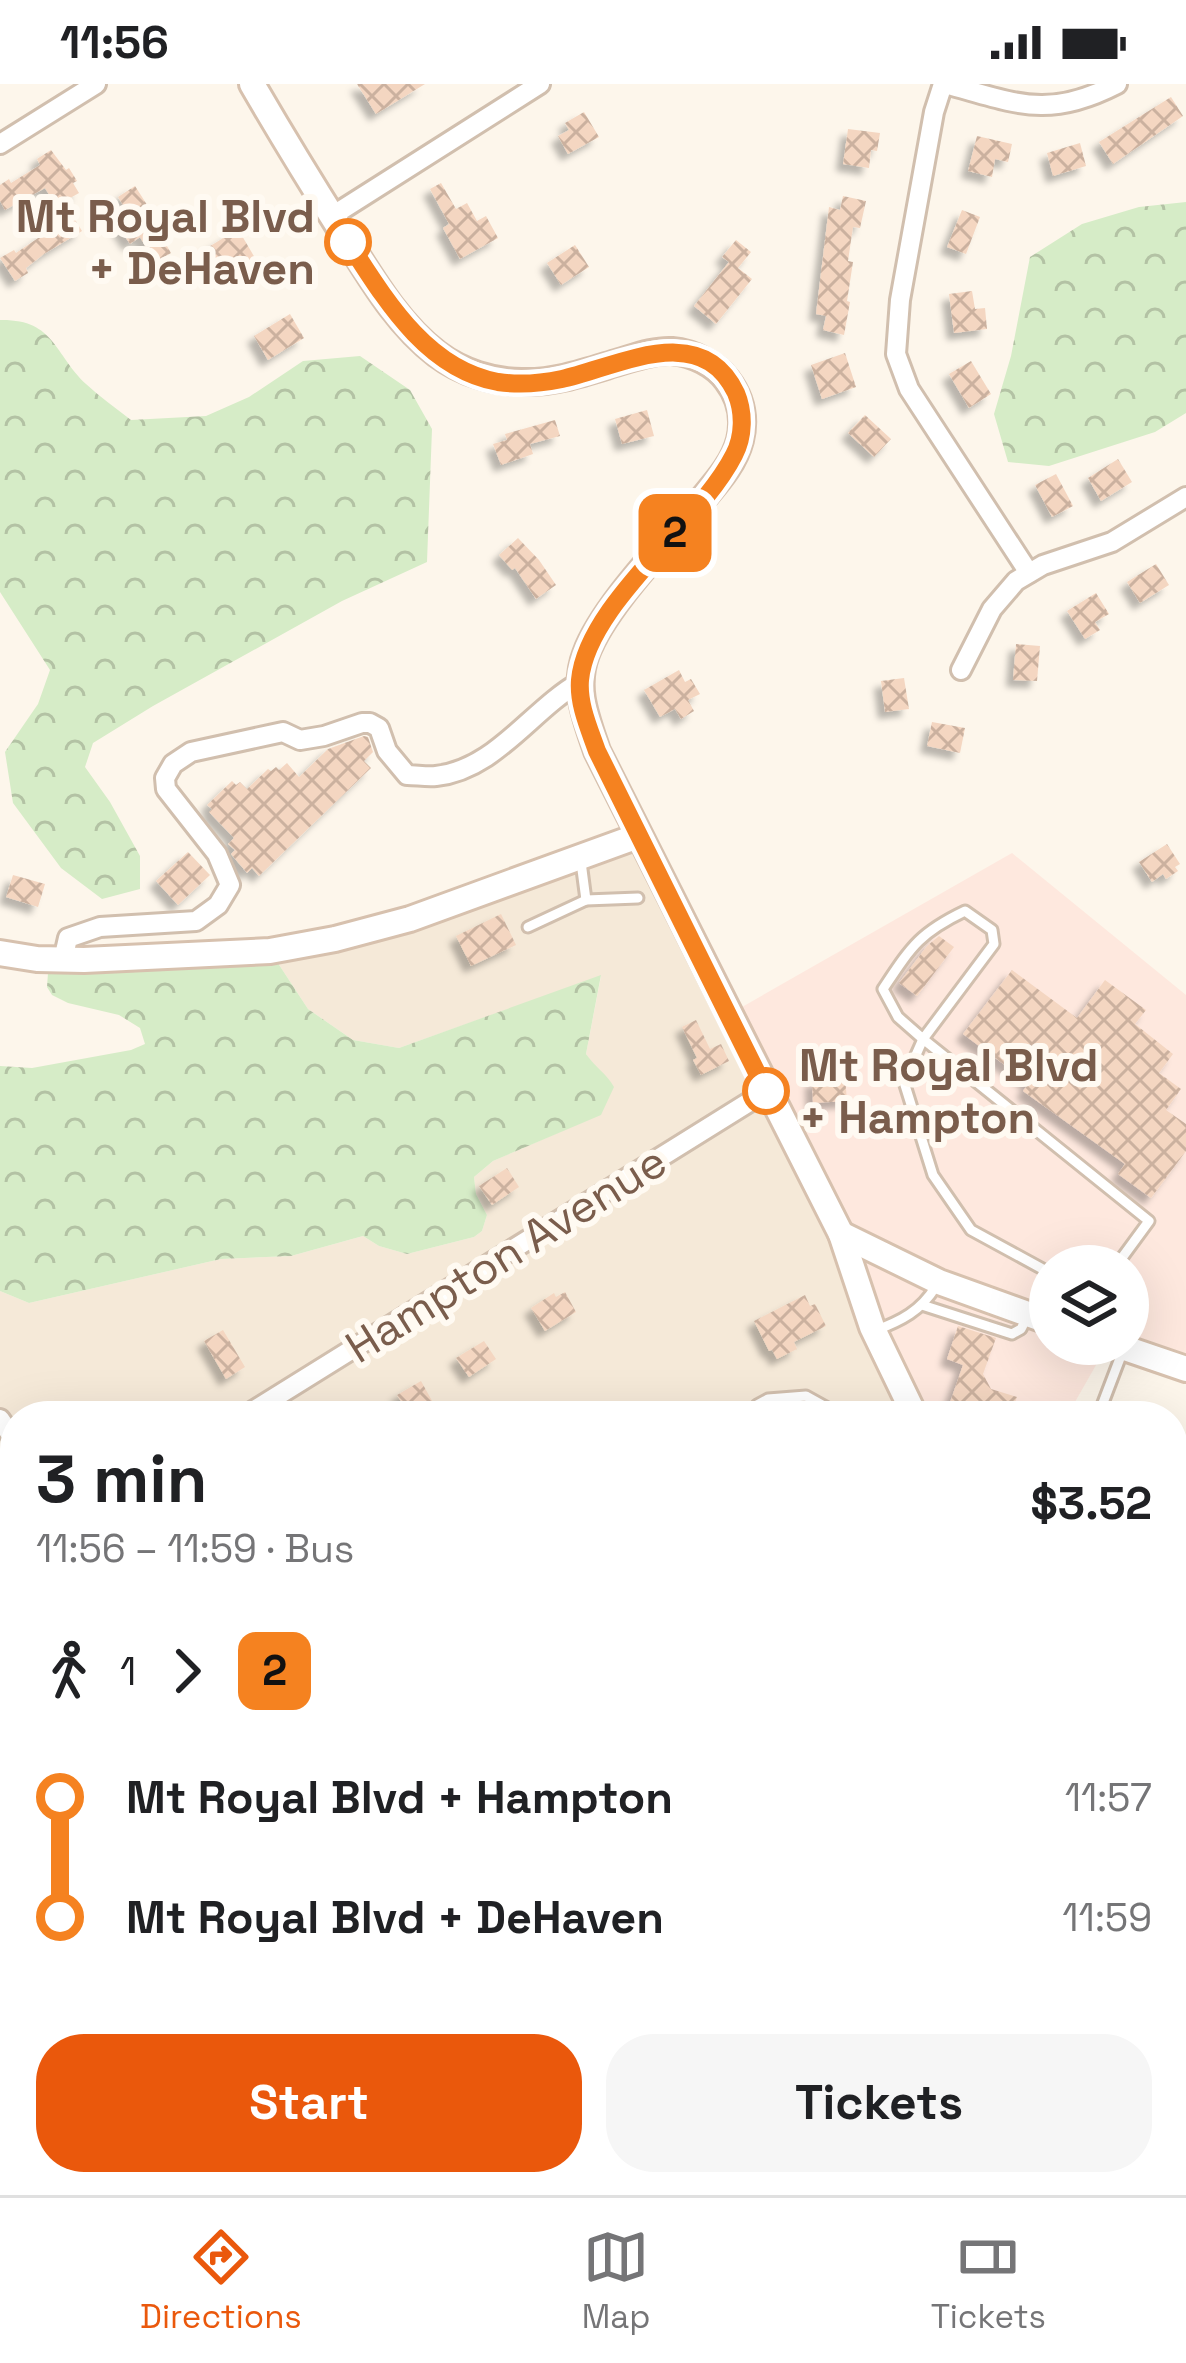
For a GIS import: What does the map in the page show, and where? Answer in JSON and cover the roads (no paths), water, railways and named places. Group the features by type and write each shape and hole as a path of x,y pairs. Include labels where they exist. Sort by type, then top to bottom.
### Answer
{"main road":[{"path":"252,84 389,303 434,352 454,365 498,382 542,382 674,351 718,370 736,394 742,417 735,454 593,638 584,658 582,704 597,751 638,836 841,1234 854,1278 885,1327 910,1401"},
{"path":"0,953 62,960 123,959 270,950 335,939 410,919 638,836"},
{"path":"841,1234 939,1282 1029,1314"},
{"path":"1149,1357 1186,1370"}],"street":[{"path":"0,144 96,84"},
{"path":"332,216 540,84"},
{"path":"1028,573 909,389 896,354 900,300 934,112 944,84 1012,103 1047,107 1085,100 1117,84"},
{"path":"961,670 992,609 1028,573 1112,542 1186,496"},
{"path":"62,960 68,938 100,927 196,921 218,904 230,885 217,854 166,789 165,778 173,764 191,752 284,732 300,740 370,723 379,728 387,751 407,775 434,777 495,751 559,694 580,682"},
{"name":"Hampton Avenue","path":"269,1401 766,1091"}],"lane":[{"path":"580,857 586,900"},
{"path":"528,927 586,900 638,898"},
{"path":"1029,1262 970,1230 933,1175 904,1082 923,1039 994,944 992,931 965,911 930,928 883,988 898,1017 923,1039 1149,1221 1131,1245"},
{"path":"885,1327 922,1305 939,1282"},
{"path":"922,1305 1012,1334 1029,1324"},
{"path":"1102,1401 1113,1365"},
{"path":"766,1401 806,1396 815,1401"}],"place":[{"name":"Mt Royal Blvd + DeHaven","path":"348,242"},
{"name":"Mt Royal Blvd + Hampton","path":"766,1091"}]}
